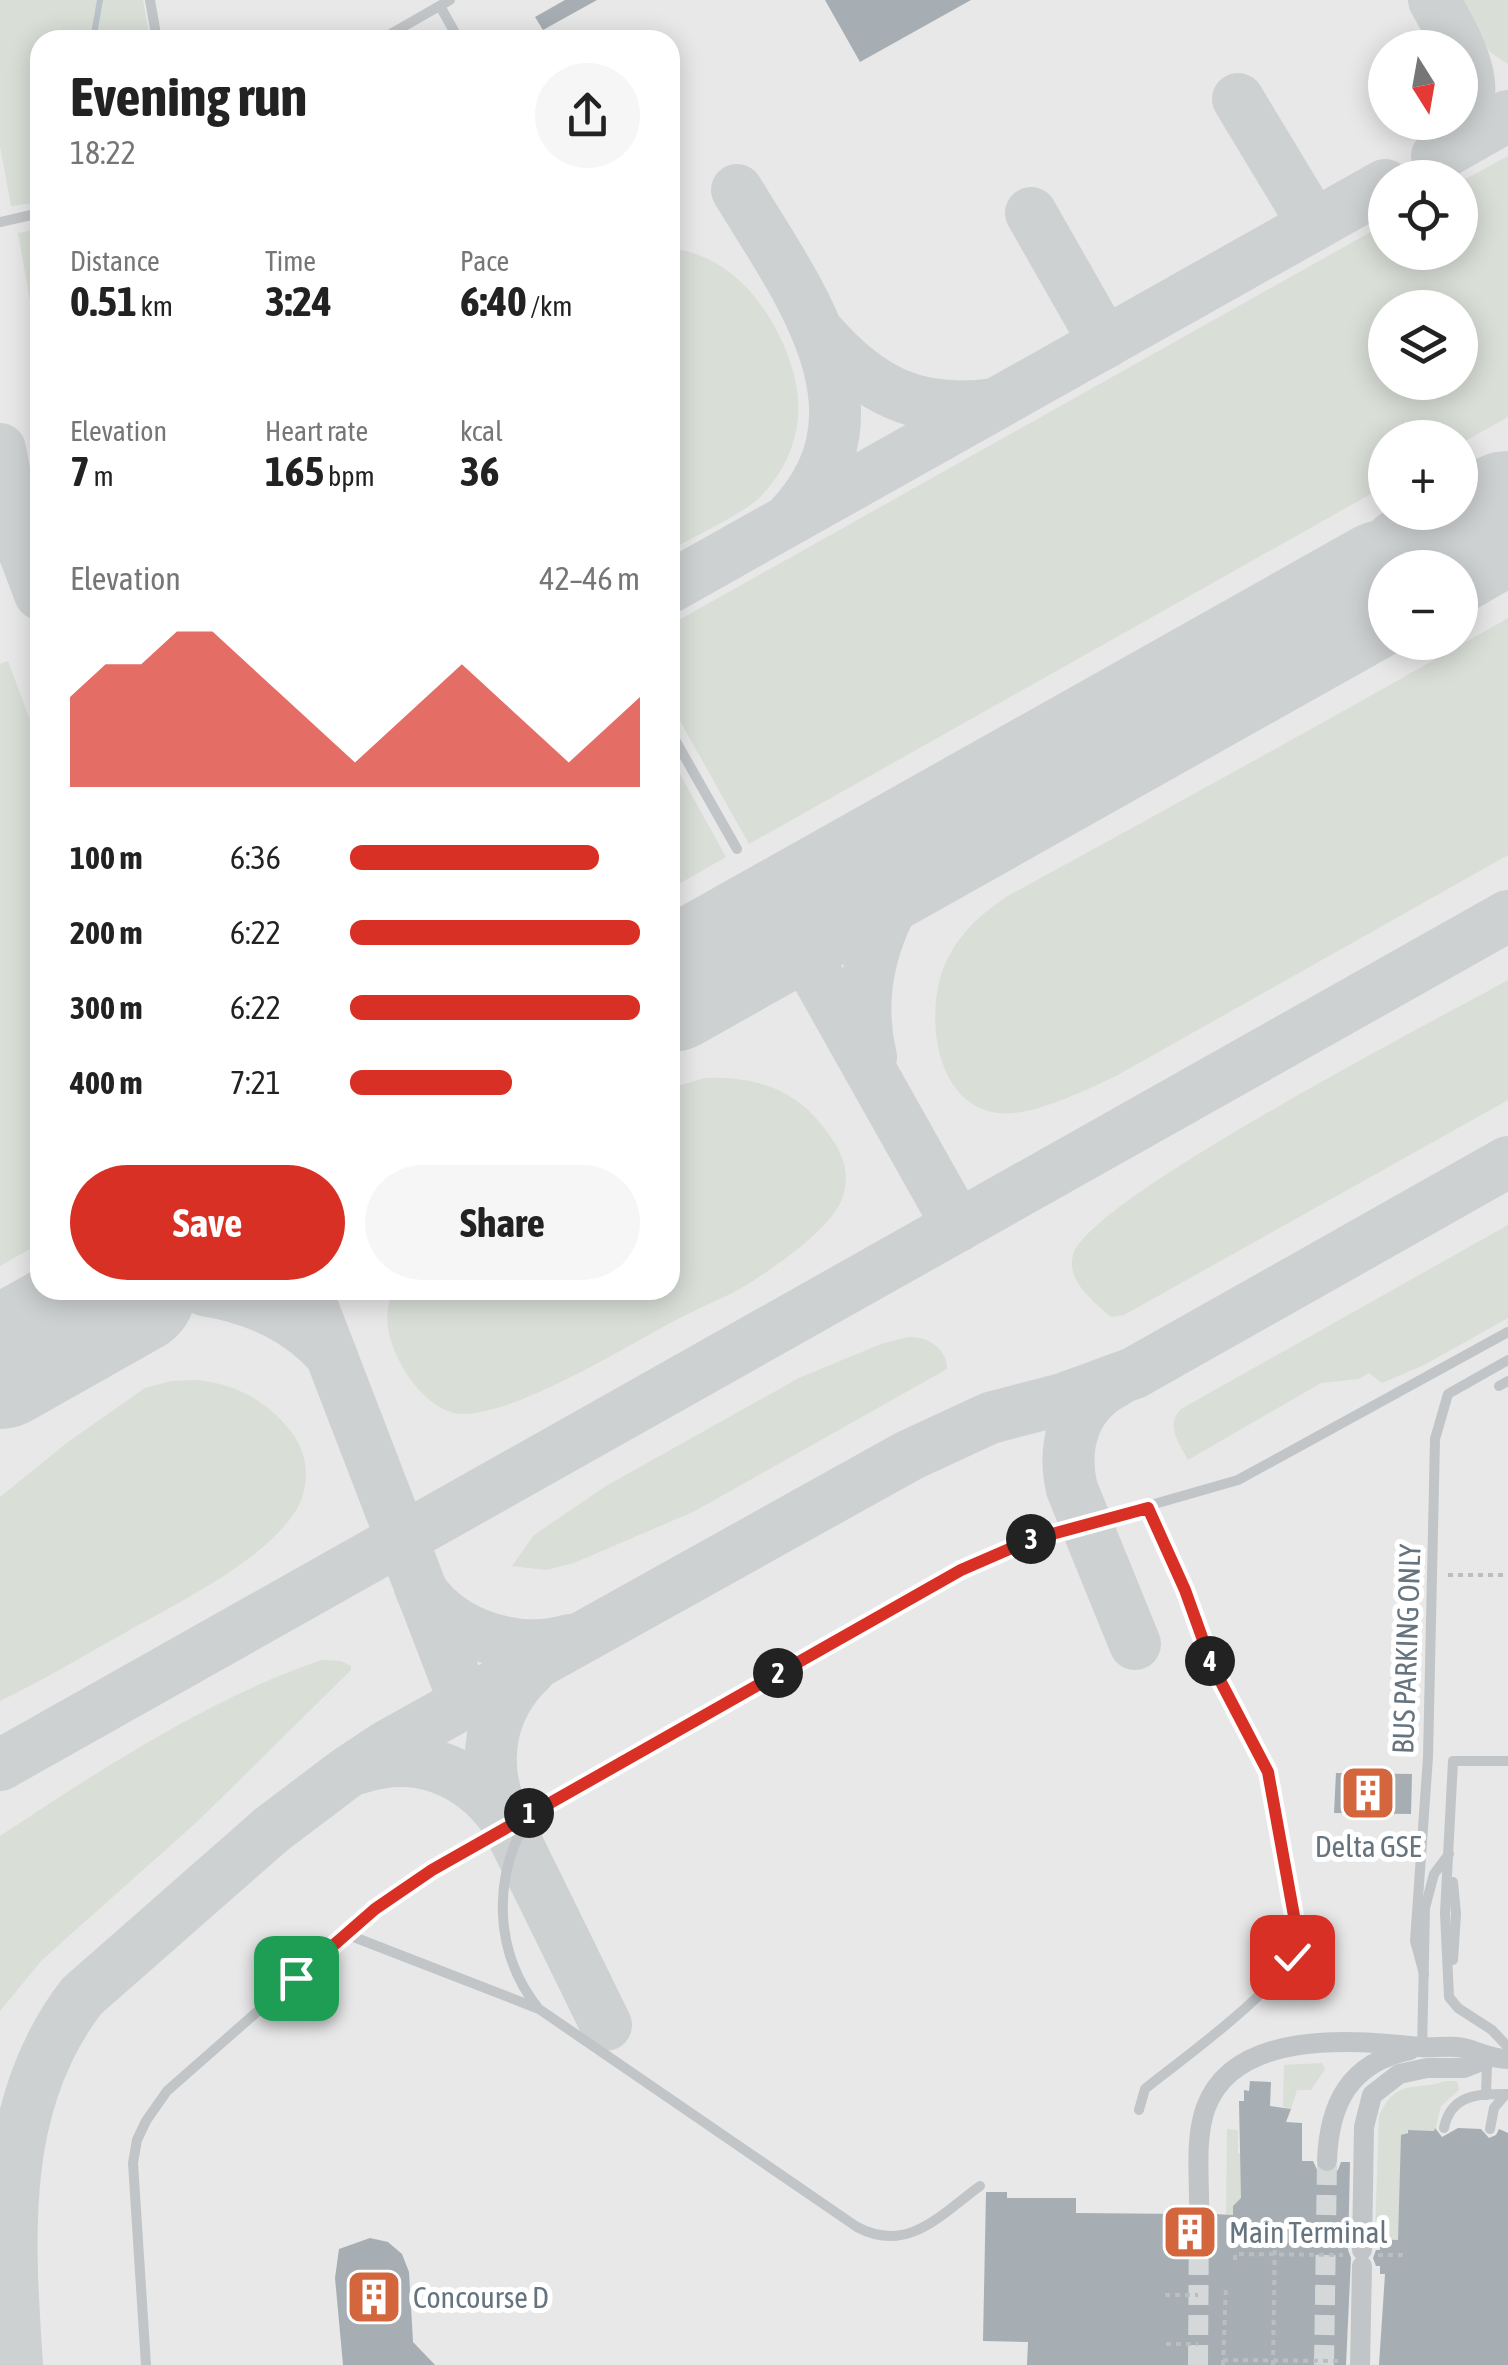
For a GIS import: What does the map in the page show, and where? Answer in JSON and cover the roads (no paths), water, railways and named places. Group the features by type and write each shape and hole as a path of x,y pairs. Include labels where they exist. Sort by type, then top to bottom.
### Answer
{"street":[{"path":"1199,2214 1204,2115 1214,2092 1238,2067 1264,2052 1297,2046 1392,2042 1422,2058"},
{"path":"1327,2162 1331,2119 1349,2085 1382,2059 1422,2058 1460,2047 1498,2059"},
{"path":"1360,2363 1367,2106 1376,2090 1422,2058"}],"lane":[{"path":"150,0 155,30"},
{"path":"397,30 444,3 456,30"},
{"path":"0,222 30,215"},
{"path":"680,749 737,849"},
{"path":"146,2365 133,2174 137,2140 152,2110 168,2092 346,1934 432,1870 533,1810 961,1570 1030,1540 1148,1508 1258,1471 1508,1332"},
{"name":"BUS PARKING ONLY","path":"1424,1974 1415,1941 1428,1757 1436,1440 1448,1394 1508,1360"},
{"path":"1139,2110 1146,2088 1274,1982 1297,1949 1298,1938 1268,1772 1212,1665 1185,1590 1148,1508"},
{"path":"1508,1762 1453,1761 1445,1914 1449,1997 1508,2047"},
{"path":"533,1810 514,1841 507,1864 504,1933 516,1976 538,2009"},
{"path":"1422,2058 1425,1908 1434,1874 1450,1853"},
{"path":"346,1934 538,2009 856,2227 876,2236 911,2234 980,2186"},
{"path":"1486,2095 1498,2059"},
{"path":"1444,2128 1458,2101 1469,2096 1507,2094"},
{"path":"1490,2129 1494,2108 1507,2094"}],"waterway":[{"path":"95,30 100,0"}],"tunnel":[{"path":"1324,2365 1327,2161"},
{"path":"1198,2365 1199,2214"}],"place":[{"name":"Delta GSE","path":"1368,1793"},
{"name":"Main Terminal","path":"1190,2232"},
{"name":"Concourse D","path":"374,2297"}]}
